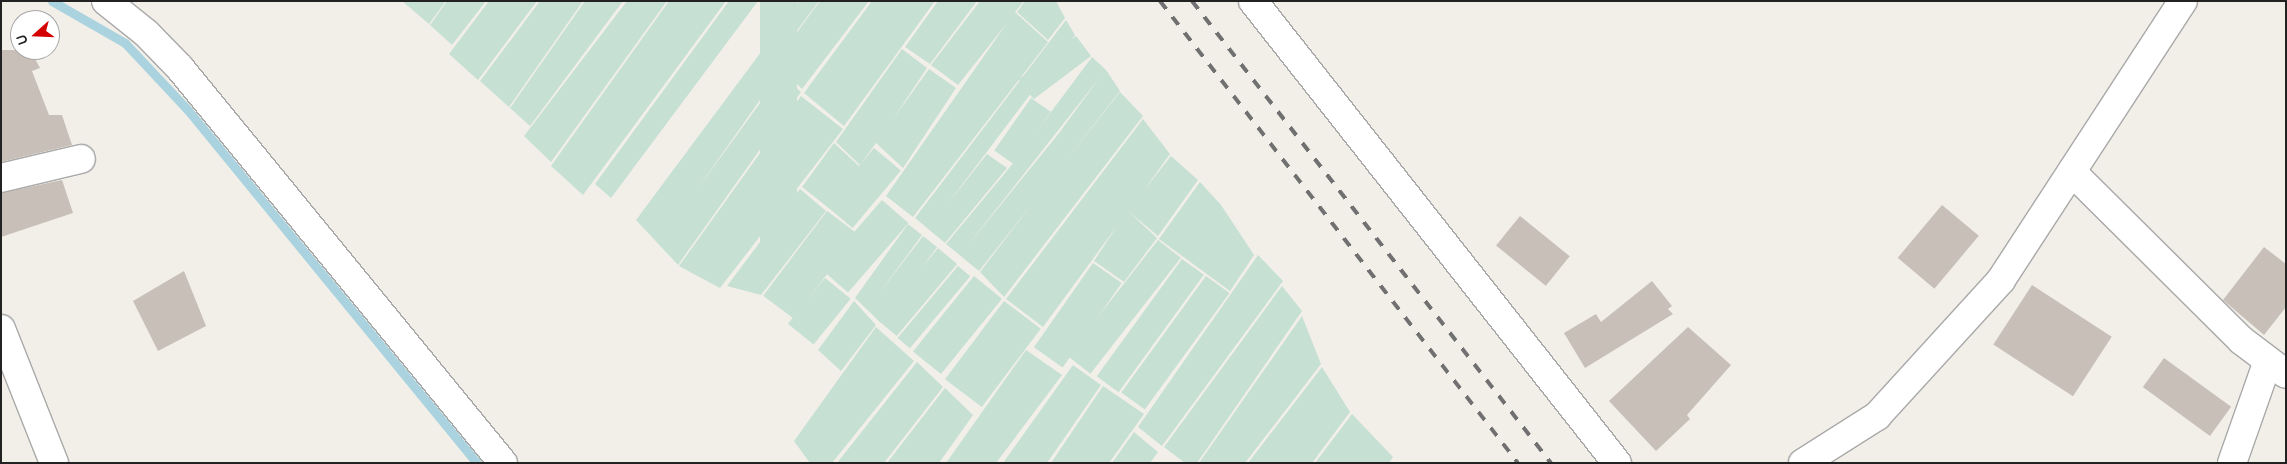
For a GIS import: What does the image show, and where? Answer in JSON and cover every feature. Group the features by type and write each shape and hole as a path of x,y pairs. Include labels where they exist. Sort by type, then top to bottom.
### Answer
{"street":[{"path":"106,1 146,33 180,68 503,463"},
{"path":"1253,1 1617,463"},
{"path":"1803,463 1877,416 2001,280 2073,173 2183,1"},
{"path":"1,178 81,159"},
{"path":"2073,173 2241,340 2277,368 2232,463"},
{"path":"1,329 54,463"}],"green space":[{"path":"402,1 446,1 429,24"},
{"path":"447,1 486,1 452,45 430,25"},
{"path":"489,1 537,1 478,80 449,54"},
{"path":"540,1 583,1 509,107 480,81"},
{"path":"585,1 623,1 530,126 510,108"},
{"path":"627,1 667,1 551,162 524,136"},
{"path":"669,1 726,1 583,195 551,166"},
{"path":"729,1 758,1 611,198 595,184"},
{"path":"760,1 797,1 797,247 760,247"},
{"path":"799,1 819,1 772,64 779,73 696,191 781,74 801,92 678,265 636,220"},
{"path":"820,1 869,1 802,89 775,62"},
{"path":"872,1 935,1 844,126 804,93"},
{"path":"938,1 977,1 930,64 905,47"},
{"path":"980,1 1024,1 1015,12 1048,42 913,217 886,196 1007,23 958,85 931,65"},
{"path":"1025,1 1056,1 1065,18 1048,40 1017,12"},
{"path":"1066,20 1075,35 946,206 987,154 1007,168 945,243 915,218"},
{"path":"1076,36 1091,56 1034,99 1018,79"},
{"path":"902,49 927,68 893,119 929,69 956,88 903,168 876,143 860,165 836,142"},
{"path":"1092,57 1106,70 1120,91 1059,169 1120,92 1143,116 1004,297 980,272 1032,204 979,271 946,244 1010,167","holes":["1100,77 1059,133 965,249"]},
{"path":"801,96 843,129 720,288 679,266"},
{"path":"1031,98 1051,112 1014,164 994,150"},
{"path":"1143,119 1170,154 1144,190 1171,156 1198,180 1158,236 1128,211 1157,238 1124,282 1094,261 1117,226 1043,327 1006,299"},
{"path":"834,143 859,166 830,209 802,187"},
{"path":"874,148 901,170 853,228 826,205"},
{"path":"1200,182 1221,205 1254,255 1230,291 1159,239"},
{"path":"800,189 826,211 761,295 727,286"},
{"path":"882,200 908,223 848,292 822,269"},
{"path":"827,211 857,234 794,319 763,296"},
{"path":"908,224 922,235 878,295 923,236 937,247 881,323 855,298"},
{"path":"1158,240 1181,258 1090,374 1067,356"},
{"path":"938,248 957,264 897,336 878,320"},
{"path":"1258,255 1283,281 1162,446 1138,427"},
{"path":"1182,259 1204,275 1119,392 1097,376"},
{"path":"1093,263 1122,283 1063,367 1034,347"},
{"path":"958,266 970,276 910,348 898,338"},
{"path":"974,276 1002,299 941,374 913,351"},
{"path":"1206,276 1229,293 1145,410 1121,392"},
{"path":"825,278 851,299 814,345 788,324"},
{"path":"1282,286 1302,311 1197,463 1185,463 1164,447"},
{"path":"854,301 876,325 841,371 818,350"},
{"path":"1004,301 1041,329 982,407 945,379"},
{"path":"1302,316 1321,364 1245,463 1199,463"},
{"path":"876,327 914,361 832,463 810,463 794,441"},
{"path":"1026,350 1062,375 996,463 946,463"},
{"path":"917,362 943,387 884,463 837,463"},
{"path":"1073,365 1101,385 1047,463 1003,463"},
{"path":"1322,367 1350,412 1312,463 1248,463"},
{"path":"1103,386 1144,414 1109,463 1051,463"},
{"path":"945,388 973,415 939,463 887,463"},
{"path":"1352,414 1393,457 1389,463 1315,463"},
{"path":"1134,432 1158,452 1150,463 1112,463"}],"building":[{"path":"1,50 10,50 10,60 36,60 40,68 32,71 49,115 62,115 72,145 1,162"},
{"path":"62,180 73,213 1,237 1,193"},
{"path":"1942,205 1979,236 1934,289 1898,258"},
{"path":"1520,216 1570,256 1546,286 1496,246"},
{"path":"2264,247 2286,264 2286,307 2264,335 2223,300"},
{"path":"184,271 206,326 158,351 133,301"},
{"path":"1652,281 1672,306 1668,309 1673,314 1585,368 1564,333 1596,314 1601,322"},
{"path":"2032,285 2112,337 2073,396 1993,345"},
{"path":"1688,327 1731,365 1687,415 1690,419 1656,451 1609,401"},
{"path":"2164,358 2231,407 2210,436 2143,387"}],"waterway":[{"path":"52,1 125,43 187,109 477,463"}],"railway":[{"path":"1160,1 1518,463"},
{"path":"1192,1 1551,463"}]}
